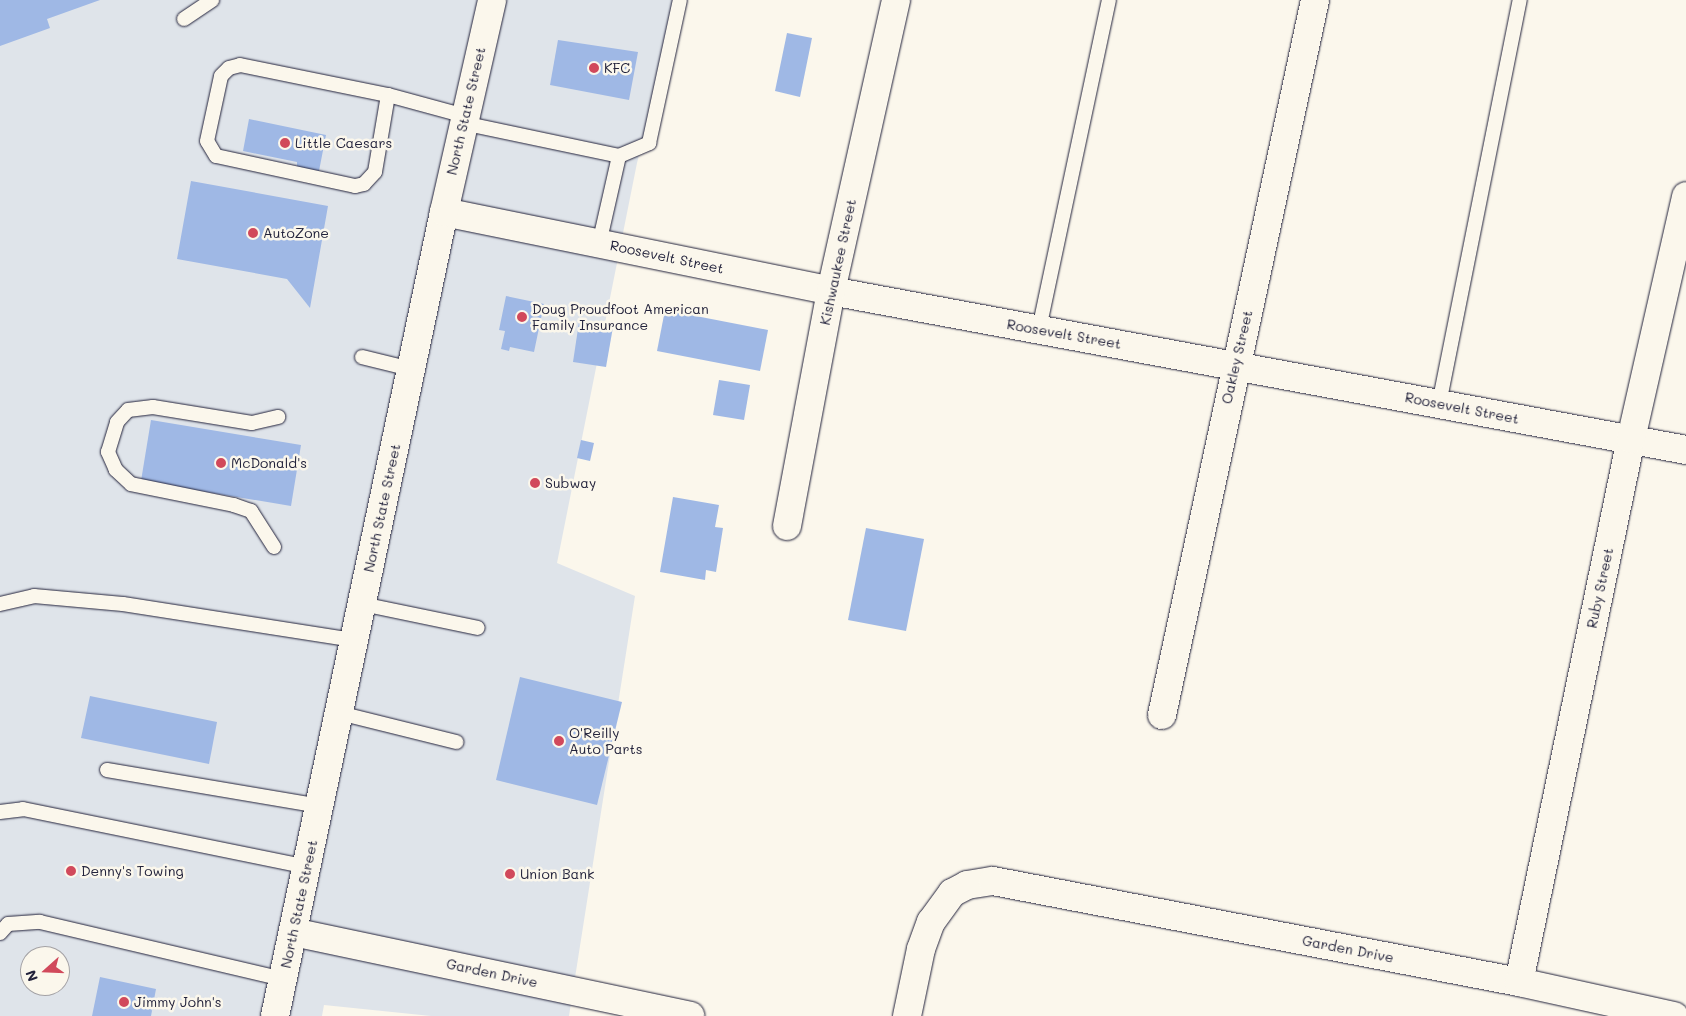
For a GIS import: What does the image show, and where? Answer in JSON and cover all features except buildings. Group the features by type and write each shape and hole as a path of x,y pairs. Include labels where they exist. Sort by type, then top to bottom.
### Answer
{"street":[{"name":"North State Street","path":"275,1016 444,212 492,0"},
{"name":"Kishwaukee Street","path":"787,526 831,291 896,0"},
{"name":"Oakley Street","path":"1162,715 1315,0"},
{"name":"Ruby Street","path":"1519,982 1631,439 1686,196"},
{"name":"Roosevelt Street","path":"444,212 831,291 1686,450"},
{"name":"Garden Drive","path":"907,1016 921,949 931,922 952,893 967,885 993,881 1519,982 1674,1016"},
{"name":"Garden Drive","path":"293,932 690,1016"}],"lane":[{"path":"184,20 212,0"},
{"path":"388,95 375,172 364,184 355,186 216,156 207,141 218,85 230,68 240,64 388,95 464,119 619,156 649,143 680,0"},
{"path":"1039,329 1109,0"},
{"path":"1439,404 1520,0"},
{"path":"599,244 619,156"},
{"path":"362,357 411,369"},
{"path":"274,547 251,511 234,505 131,484 116,470 108,452 117,422 128,410 153,407 252,424 278,417"},
{"path":"0,604 34,596 123,604 354,640"},
{"path":"362,604 478,628"},
{"path":"339,713 456,742"},
{"path":"107,770 320,806"},
{"path":"0,812 23,809 307,867"},
{"path":"0,933 8,924 40,922 283,979"}],"shaded area":[{"path":"0,0 679,0 637,163 557,563 635,596 569,1016 431,1016 324,1005 322,1016 0,1016"}],"place":[{"name":"KFC","path":"594,68"},
{"name":"Little Caesars","path":"285,143"},
{"name":"AutoZone","path":"253,233"},
{"name":"Doug Proudfoot American Family Insurance","path":"522,317"},
{"name":"McDonald's","path":"221,463"},
{"name":"Subway","path":"535,483"},
{"name":"O'Reilly Auto Parts","path":"559,741"},
{"name":"Denny's Towing","path":"71,871"},
{"name":"Union Bank","path":"510,874"},
{"name":"Jimmy John's","path":"124,1002"}]}
